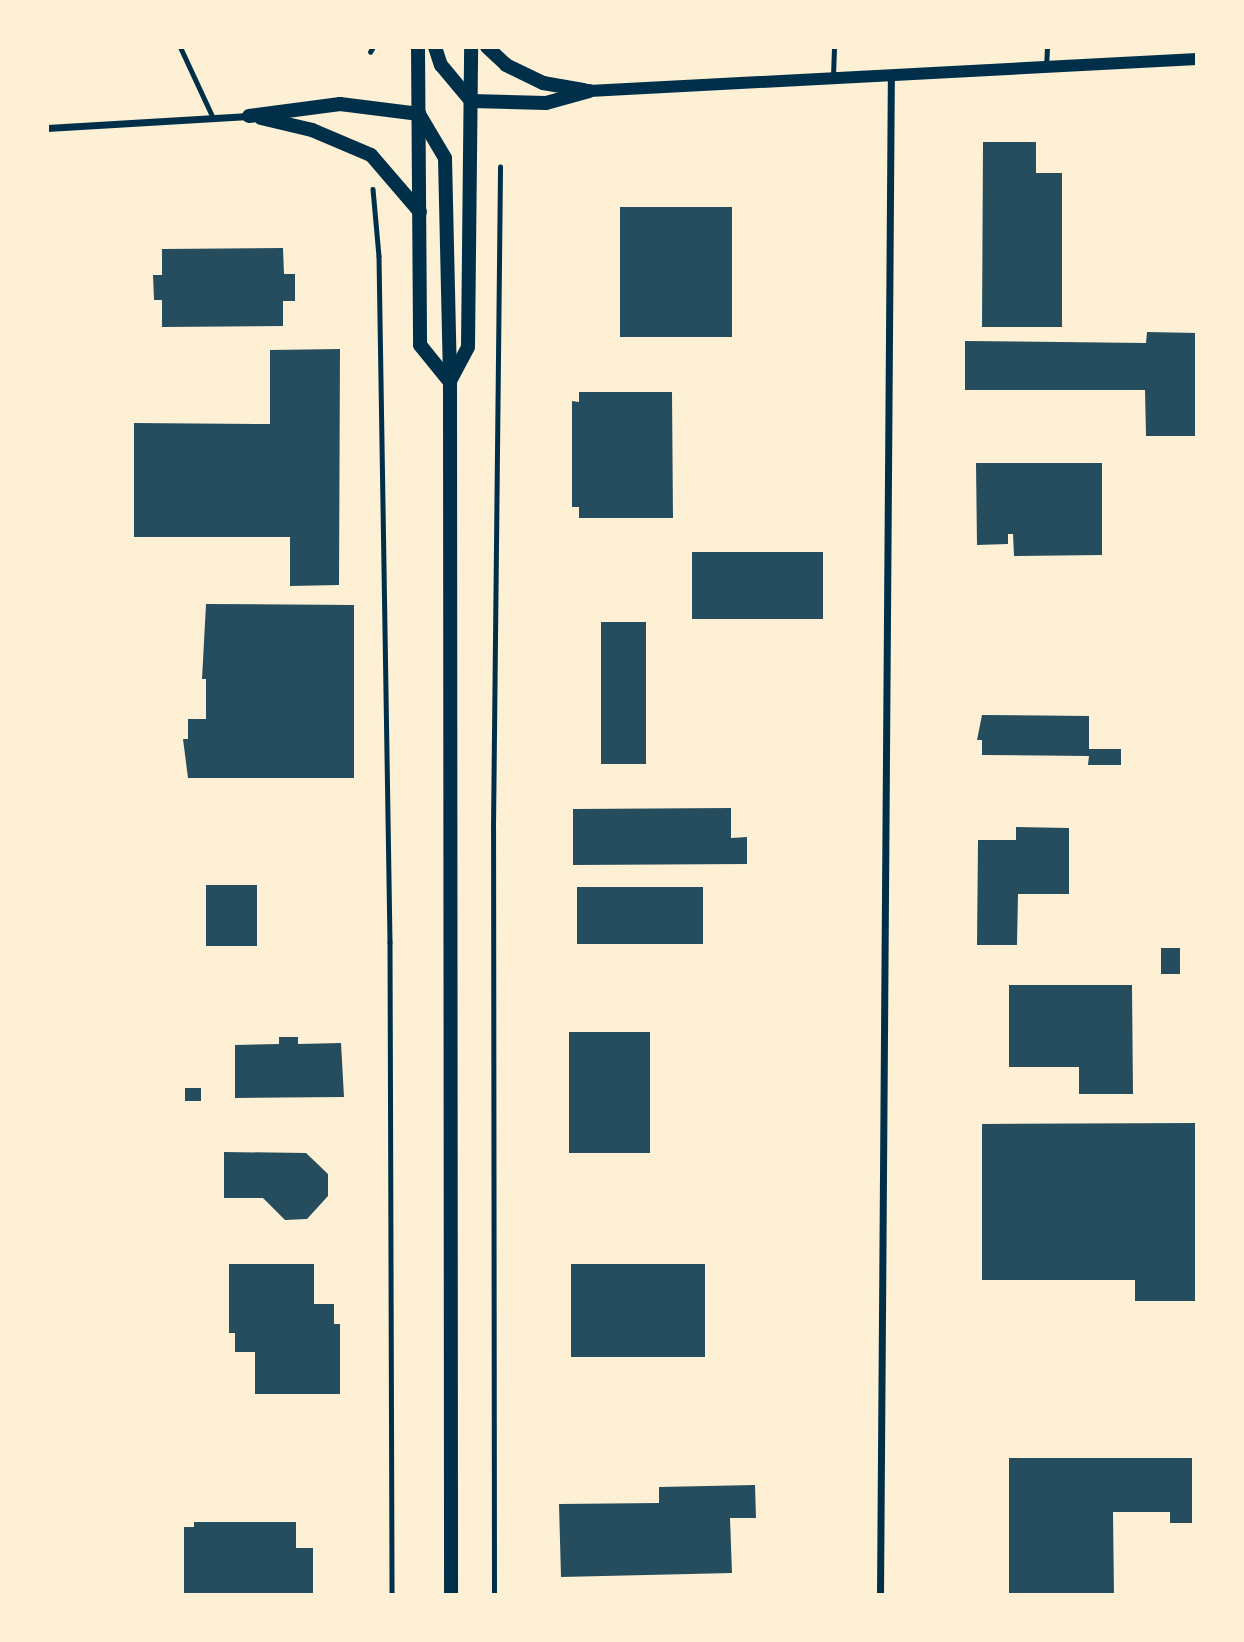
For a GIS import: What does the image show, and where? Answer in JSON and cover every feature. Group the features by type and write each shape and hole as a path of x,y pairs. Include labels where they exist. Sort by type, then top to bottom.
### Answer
{"main road":[{"path":"418,47 420,345 450,382"},
{"path":"435,47 441,65 471,101 546,103 589,91"},
{"path":"450,382 468,347 471,47"},
{"path":"487,47 506,65 543,83 589,91"},
{"path":"249,116 340,104 419,114"},
{"path":"419,114 445,158 450,382 451,1595"},
{"path":"249,116 312,130 371,155 420,212"}],"street":[{"path":"589,91 1197,59"},
{"path":"880,1595 891,76"},
{"path":"47,128 249,116"}],"lane":[{"path":"180,47 213,118"},
{"path":"833,79 834,47"},
{"path":"1046,67 1047,47"}],"path":[{"path":"494,1595 493,828 500,167"},
{"path":"371,175 379,256 390,943 392,1595"}],"building":[{"path":"983,142 1036,142 1036,173 1062,173 1062,327 982,327"},
{"path":"620,207 732,207 732,337 620,337"},
{"path":"283,248 284,274 295,274 295,301 283,301 283,326 162,327 162,300 154,300 153,275 162,275 162,249"},
{"path":"1147,332 1197,333 1197,436 1146,436 1145,390 965,390 965,341 1146,343"},
{"path":"340,349 339,585 290,586 290,537 134,537 134,423 270,424 270,350"},
{"path":"579,392 672,392 673,518 579,518 579,507 572,507 572,401 579,402"},
{"path":"976,463 1102,463 1102,555 1014,556 1013,534 1008,534 1008,544 977,545"},
{"path":"692,552 823,552 823,619 692,619"},
{"path":"206,604 354,605 354,778 188,778 183,739 188,739 188,719 206,719 206,679 202,679"},
{"path":"601,622 646,622 646,764 601,764"},
{"path":"982,715 1089,716 1089,749 1121,749 1121,765 1088,765 1089,756 982,755 982,740 977,740"},
{"path":"731,808 731,838 747,837 747,864 573,865 573,809"},
{"path":"1016,827 1069,828 1069,894 1018,894 1017,945 977,945 978,840 1016,840"},
{"path":"206,885 257,885 257,946 206,946"},
{"path":"577,887 703,887 703,944 577,944"},
{"path":"1161,948 1180,948 1180,974 1161,974"},
{"path":"1009,985 1132,985 1133,1094 1079,1094 1079,1067 1009,1067"},
{"path":"569,1032 650,1032 650,1153 569,1153"},
{"path":"279,1037 298,1037 298,1044 341,1043 344,1097 235,1098 235,1045 279,1044"},
{"path":"185,1088 201,1088 201,1101 185,1101"},
{"path":"1197,1123 1197,1301 1135,1301 1135,1280 982,1280 982,1124"},
{"path":"224,1152 306,1153 328,1174 328,1196 307,1219 285,1220 263,1198 224,1198"},
{"path":"229,1264 314,1264 314,1304 334,1304 334,1324 340,1324 340,1394 255,1394 255,1352 235,1352 235,1333 229,1333"},
{"path":"571,1264 705,1264 705,1357 571,1357"},
{"path":"1009,1458 1192,1458 1192,1523 1170,1523 1170,1512 1113,1512 1114,1595 1009,1595"},
{"path":"755,1485 756,1518 730,1518 732,1573 561,1577 559,1504 659,1503 659,1487"},
{"path":"194,1522 296,1522 296,1548 313,1548 313,1595 184,1595 184,1527 194,1527"}]}
